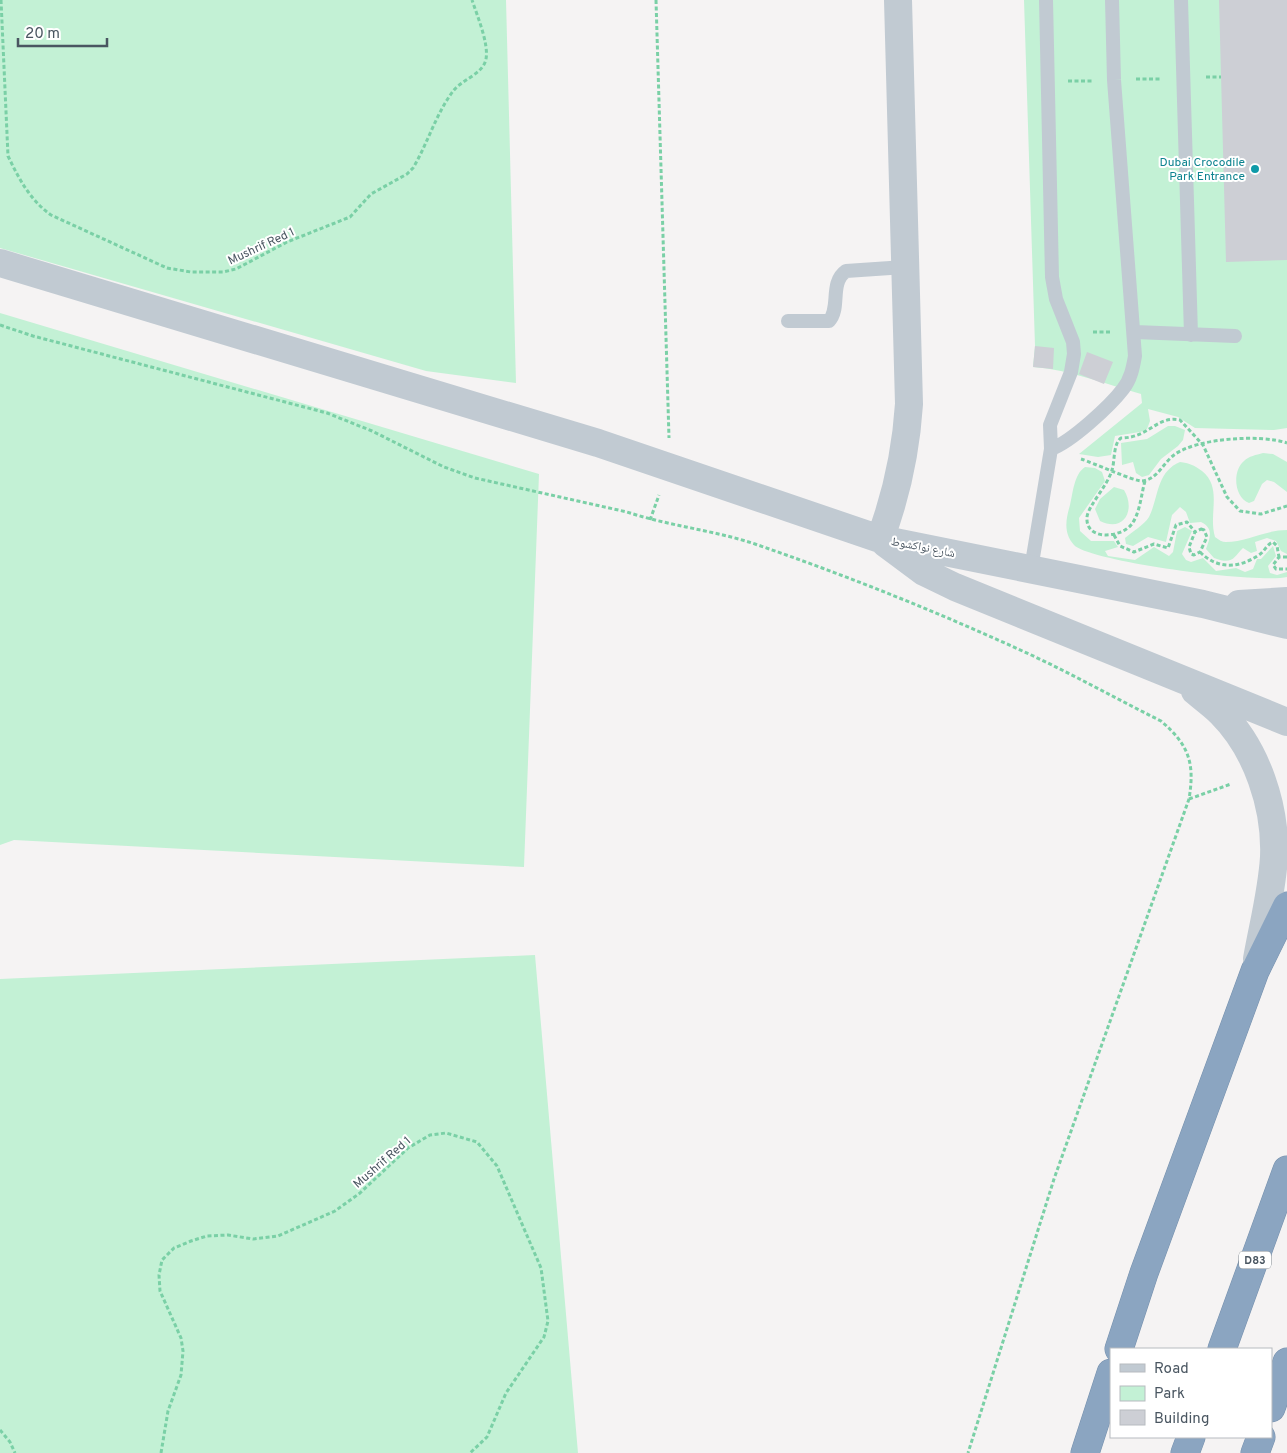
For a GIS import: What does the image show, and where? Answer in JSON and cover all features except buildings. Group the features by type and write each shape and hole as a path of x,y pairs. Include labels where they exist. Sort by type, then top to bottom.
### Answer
{"highway":[{"path":"1119,1348 1144,1273 1255,971 1287,906"},
{"name":"D83","path":"1222,1348 1287,1170"},
{"path":"1272,1405 1287,1362"},
{"path":"1085,1453 1110,1376"},
{"path":"1185,1453 1191,1438"},
{"path":"1255,1453 1261,1438"}],"street":[{"path":"0,263 670,466 880,539 893,505 907,438 908,404 898,0"},
{"name":"شارع نواكشوط","path":"880,539 1203,604 1287,625"},
{"name":"شارع نواكشوط","path":"880,539 902,557 939,580 1172,673 1287,722"},
{"path":"1203,604 1259,604 1287,600"},
{"path":"1172,673 1221,712 1236,731 1259,773 1268,800 1273,828 1274,856 1255,971"}],"lane":[{"path":"1031,569 1051,449 1049,438 1050,426 1071,372 1074,354 1070,331 1056,299 1052,277 1046,0"},
{"path":"1051,449 1072,437 1123,389 1133,367 1135,332 1114,80 1112,0"},
{"path":"1181,0 1191,335"},
{"path":"788,321 829,321 832,315 838,279 846,271 905,267"},
{"path":"1135,332 1235,336"}],"path":[{"name":"Mushrif Red 1","path":"1,0 8,156 18,179 31,197 51,215 167,268 192,272 223,272 236,269 287,242 350,217 371,194 413,168 446,99 457,86 483,67 487,58 482,31 472,0"},
{"path":"650,520 670,466 656,0"},
{"path":"0,325 33,336 327,413 372,431 444,467 475,478 627,512 650,520 690,526 753,543 882,590 1029,655 1161,721 1178,736 1189,755 1193,777 1189,800 1054,1179 968,1453"},
{"path":"1070,331 1135,332"},
{"path":"1145,481 1135,517 1130,525 1114,535 1098,534 1092,531 1086,520 1088,513 1103,491 1113,470 1119,439 1139,436 1165,420 1173,419 1186,424 1203,444 1227,497 1240,511 1261,514 1287,506"},
{"path":"1051,449 1113,470 1138,481 1145,481 1152,479 1175,454 1203,444 1261,438 1287,443"},
{"path":"1114,535 1120,546 1134,552 1154,544 1168,548 1176,525 1181,522 1186,522 1195,532"},
{"path":"1201,529 1206,534 1200,552 1194,555 1190,550 1195,532 1201,529"},
{"path":"1200,552 1213,562 1228,567 1258,556 1268,544 1274,542 1280,557"},
{"path":"1287,557 1280,557 1274,562 1274,567 1280,570 1287,569"},
{"path":"1189,800 1259,773"},
{"name":"Mushrif Red 1","path":"161,1453 168,1411 181,1375 183,1351 181,1338 160,1291 159,1275 162,1260 174,1248 191,1240 228,1235 253,1239 278,1236 335,1211 360,1193 408,1148 430,1135 446,1133 477,1142 497,1166 541,1268 548,1321 544,1337 506,1393 487,1437 470,1453"},
{"path":"0,1430 10,1442 15,1453"}],"green space":[{"path":"0,0 506,0 516,383 426,371 0,248"},
{"path":"1024,0 1287,0 1287,428 1274,430 1195,428 1178,417 1148,409 1150,421 1147,429 1115,436 1111,455 1098,457 1079,454 1142,403 1141,394 1074,374 1033,367 1035,346"},
{"path":"0,313 539,474 524,867 14,840 0,845"},
{"path":"1168,426 1175,426 1185,430 1183,440 1161,459 1149,475 1142,477 1136,473 1133,462 1122,465 1121,443 1147,439"},
{"path":"1263,453 1273,454 1287,462 1287,492 1274,482 1267,480 1262,484 1254,501 1249,503 1240,495 1236,484 1236,477 1240,465 1246,459"},
{"path":"1180,462 1202,471 1212,485 1215,537 1226,542 1287,530 1287,554 1281,551 1276,541 1267,538 1255,542 1257,551 1251,553 1243,548 1229,561 1214,558 1206,549 1210,537 1208,527 1201,522 1190,523 1186,512 1180,507 1172,515 1166,542 1148,537 1133,546 1126,544 1125,538 1141,526 1149,517 1159,486 1166,472"},
{"path":"1085,467 1095,468 1102,472 1105,481 1079,518 1080,531 1091,541 1114,541 1118,547 1105,551 1108,556 1135,560 1154,547 1169,556 1173,552 1177,531 1185,527 1192,531 1182,554 1186,560 1191,562 1203,558 1216,571 1236,568 1245,572 1253,569 1257,559 1261,559 1273,546 1276,556 1268,566 1270,573 1277,575 1287,572 1287,577 1245,577 1177,570 1110,558 1087,552 1074,545 1068,536 1067,521 1076,479"},
{"path":"1114,487 1124,490 1129,505 1128,512 1126,518 1121,522 1108,524 1100,521 1095,509 1100,499"},
{"path":"535,955 578,1453 0,1453 0,979"}],"place":[{"name":"Dubai Crocodile Park Entrance","path":"1255,169"}]}
